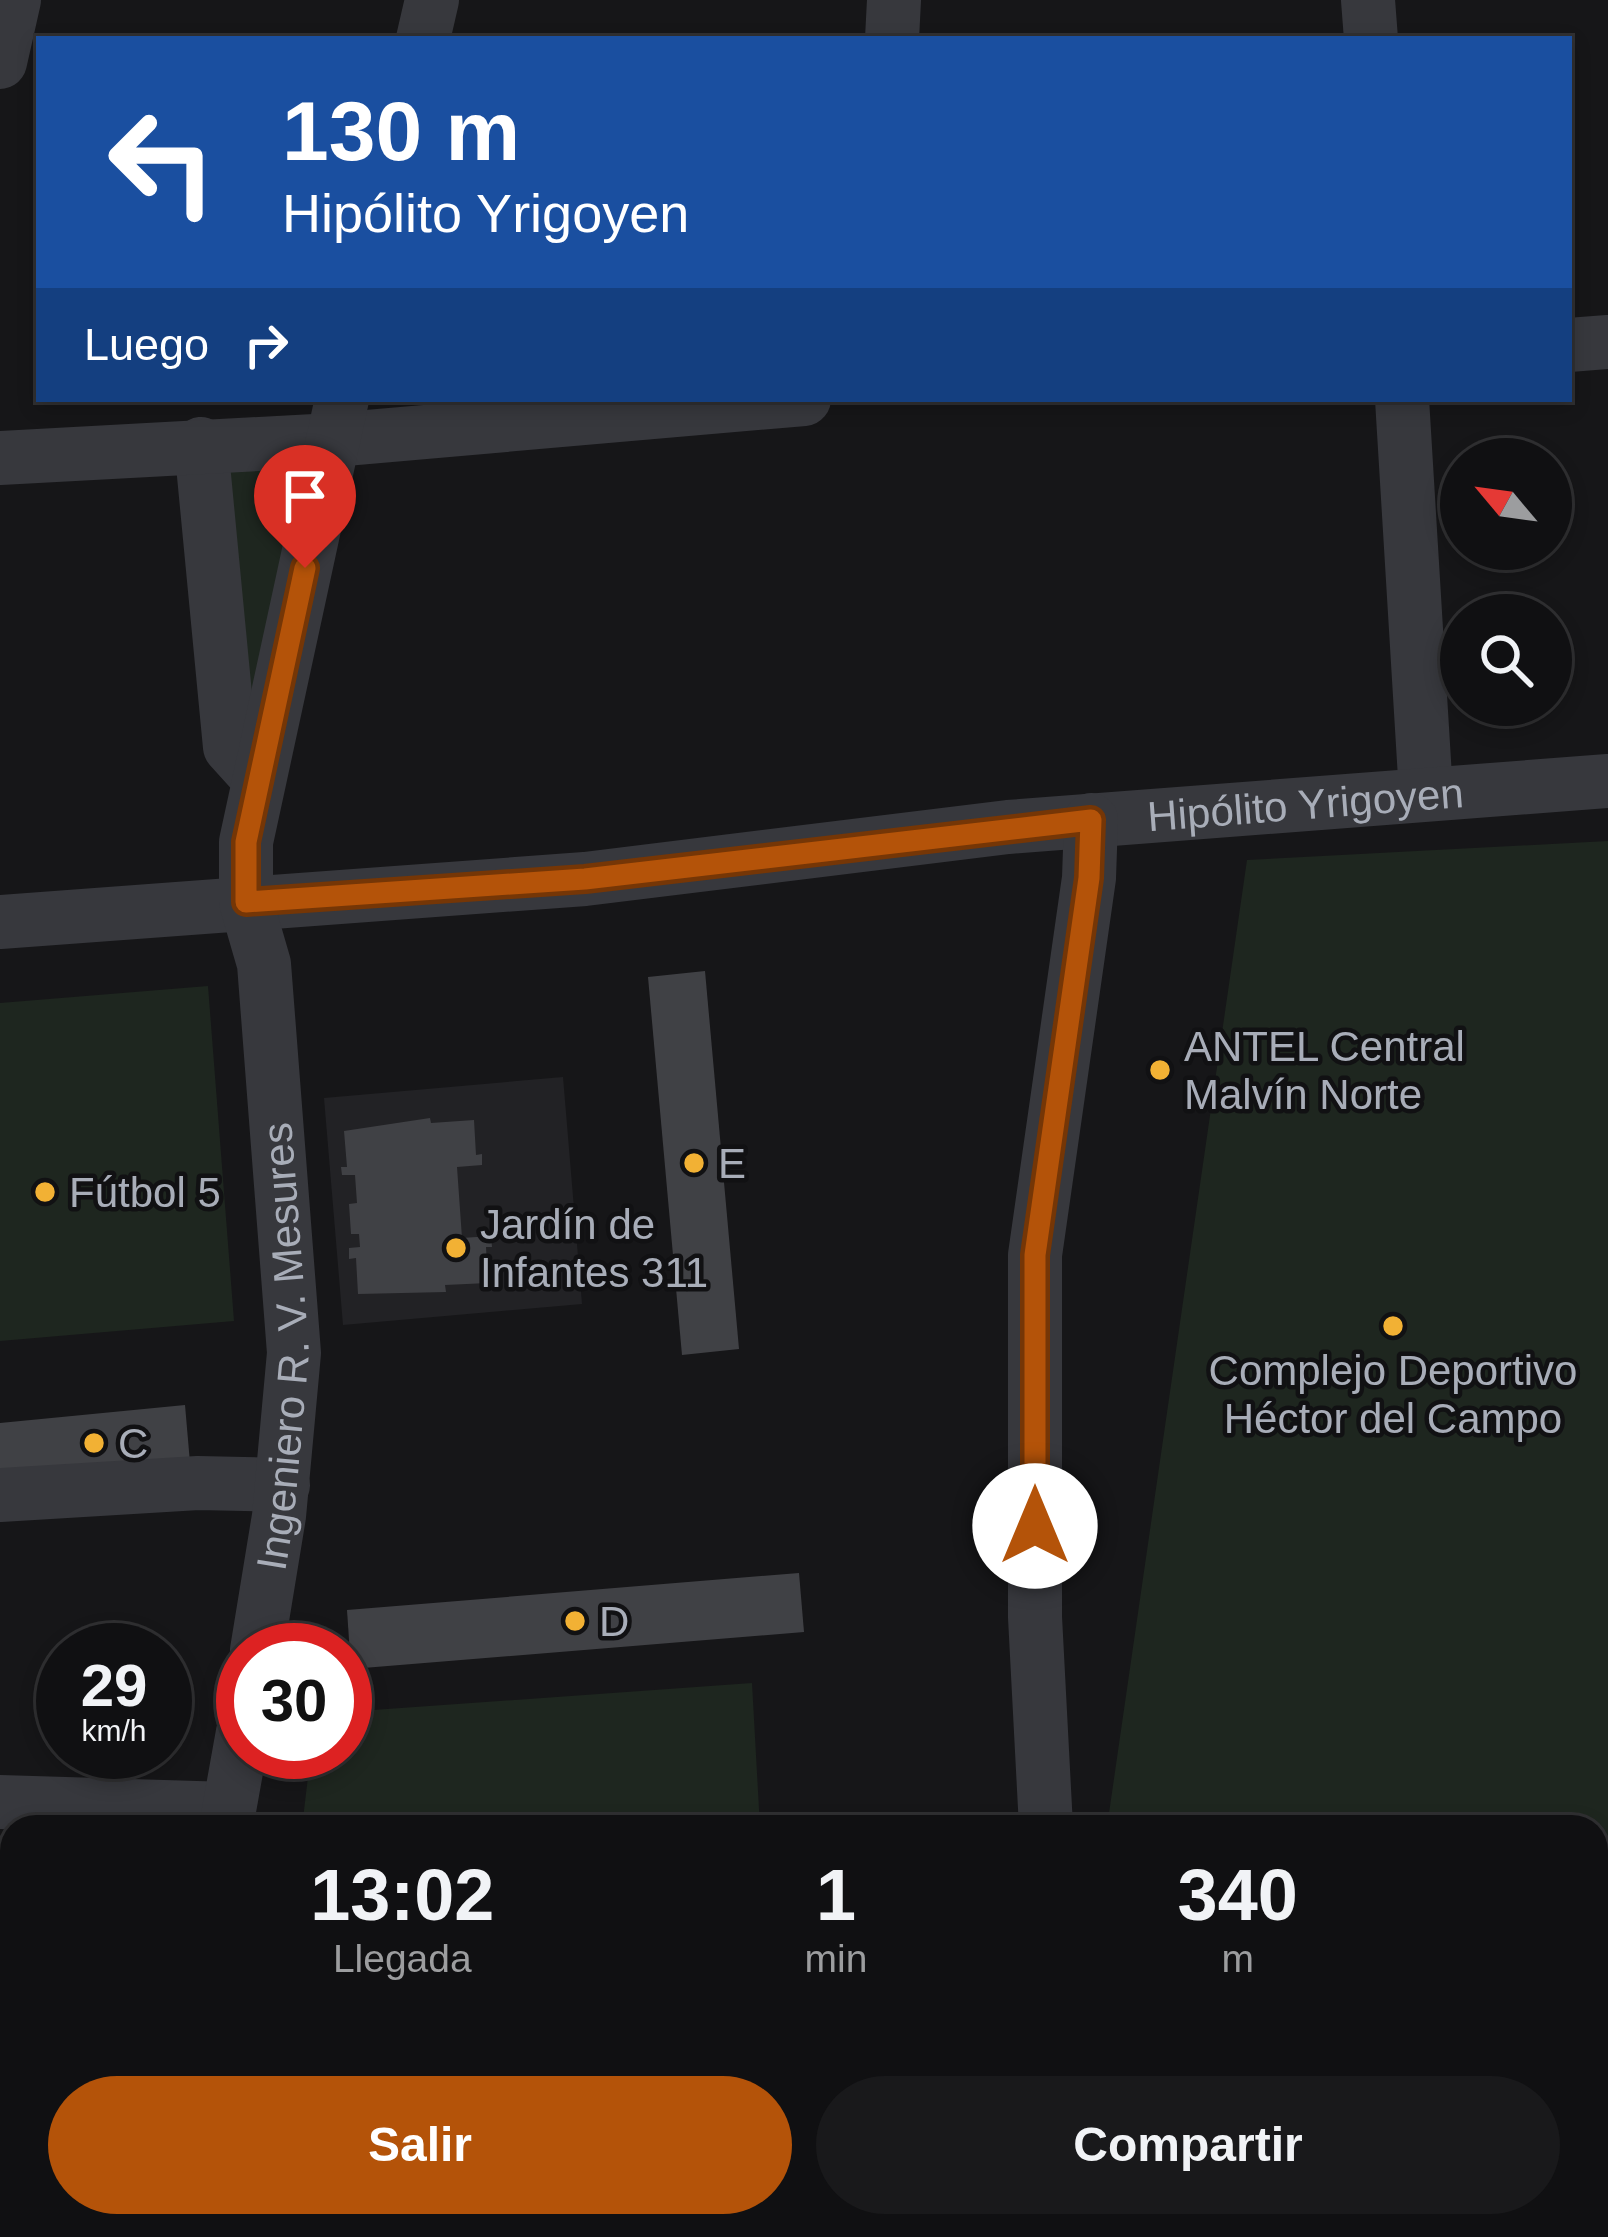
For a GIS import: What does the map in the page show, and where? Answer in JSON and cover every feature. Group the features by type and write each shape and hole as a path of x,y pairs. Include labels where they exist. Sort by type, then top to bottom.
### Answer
{"street":[{"path":"0,62 14,0"},
{"path":"424,36 432,0"},
{"path":"892,36 894,0"},
{"path":"1368,0 1371,36"},
{"path":"1572,345 1608,342"},
{"path":"0,458 201,444 338,420 737,402"},
{"path":"1402,402 1426,794"},
{"name":"Ingeniero R. V. Mesures","path":"261,1623 283,1485 294,1353 264,964 246,902 246,842 338,420"},
{"path":"201,444 230,747 259,779"},
{"name":"Hipólito Yrigoyen","path":"0,922 585,879 1091,820 1608,782"},
{"path":"1045,1815 1035,1617 1035,1255 1089,878 1091,820"},
{"path":"0,1495 198,1484 283,1485"},
{"path":"229,1815 235,1779"},
{"path":"6,1810 145,1815"}],"shaded area":[{"path":"220,461 296,465 303,474 252,728"},
{"name":"Complejo Deportivo Héctor del Campo","path":"1608,841 1608,1815 1109,1815 1247,860"},
{"path":"208,986 234,1321 0,1341 0,1003"},
{"name":"Jardín de Infantes 311","path":"563,1077 582,1304 343,1325 324,1098"},
{"path":"752,1683 759,1815 303,1815 308,1779 372,1779 372,1710"}],"building":[{"name":"E","path":"705,971 739,1349 682,1355 648,977"},
{"path":"430,1118 431,1123 474,1120 476,1155 482,1154 482,1165 457,1167 462,1238 491,1236 492,1247 486,1247 488,1283 445,1285 446,1292 358,1294 356,1258 349,1259 349,1248 360,1247 359,1234 351,1234 349,1204 357,1203 355,1175 342,1175 341,1167 347,1167 344,1131"},
{"name":"C","path":"185,1405 190,1463 0,1482 0,1423"},
{"name":"D","path":"799,1573 804,1632 372,1667 372,1623 348,1623 347,1610"}],"place":[{"name":"ANTEL Central Malvín Norte","path":"1160,1070"},
{"name":"E","path":"694,1163"},
{"name":"Fútbol 5","path":"45,1192"},
{"name":"Jardín de Infantes 311","path":"456,1248"},
{"name":"Complejo Deportivo Héctor del Campo","path":"1393,1326"},
{"name":"C","path":"94,1443"},
{"name":"D","path":"575,1621"}],"route":[{"path":"305,568 246,842 246,902 585,879 1091,820 1089,878 1035,1255 1035,1526"}]}
